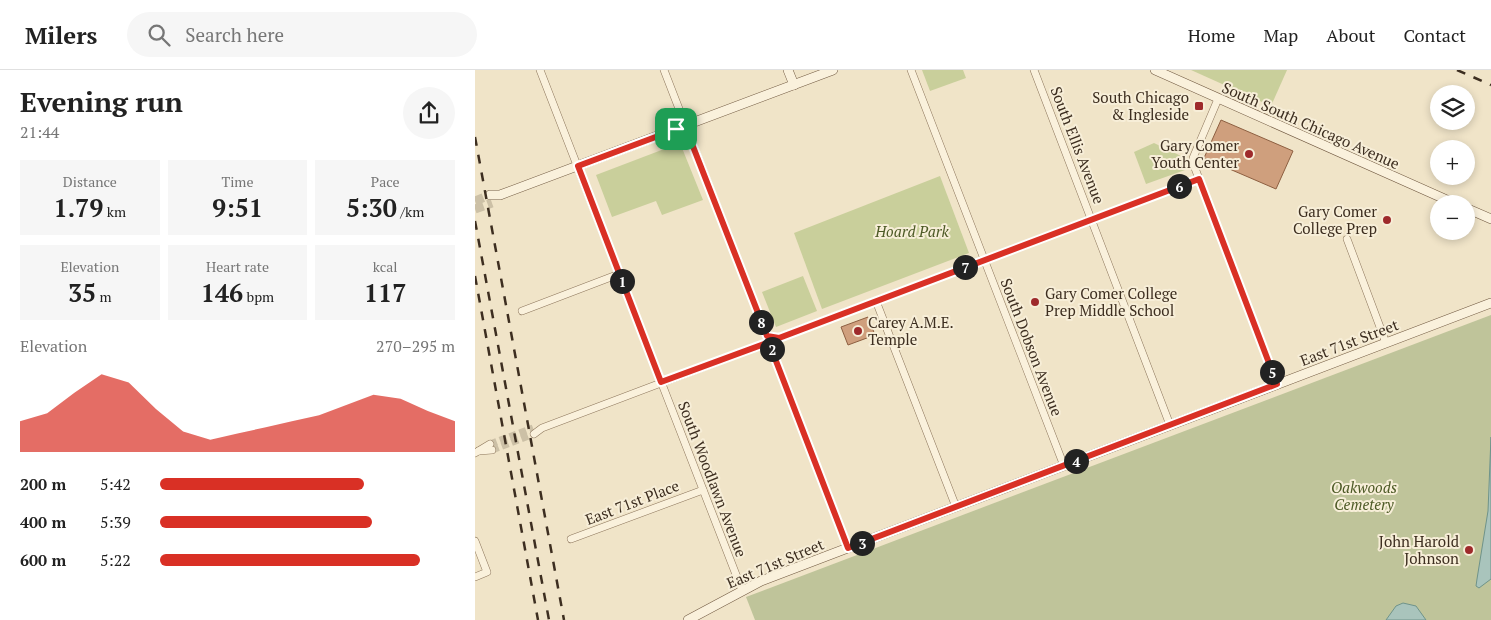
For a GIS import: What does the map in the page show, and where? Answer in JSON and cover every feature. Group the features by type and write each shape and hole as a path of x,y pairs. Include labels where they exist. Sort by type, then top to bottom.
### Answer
{"main road":[{"path":"788,70 793,85"},
{"path":"491,199 833,70"},
{"name":"South South Chicago Avenue","path":"1155,70 1436,195"},
{"path":"1475,212 1491,219"},
{"name":"East 71st Street","path":"688,620 742,590 848,548 1491,303"}],"street":[{"name":"South Woodlawn Avenue","path":"540,70 742,590"},
{"path":"533,431 764,344 767,336 664,70"},
{"name":"South Dobson Avenue","path":"911,70 1063,466"},
{"name":"South Ellis Avenue","path":"1034,70 1170,425"},
{"path":"1218,99 1193,158 1199,179 1277,384"},
{"path":"775,339 1199,179"},
{"path":"1347,239 1386,343"},
{"path":"522,311 619,274"},
{"path":"876,301 956,507"},
{"path":"767,336 772,336 775,339"},
{"path":"771,348 776,343 775,339"},
{"path":"764,344 771,348 848,548"},
{"path":"477,452 491,447"},
{"name":"East 71st Place","path":"571,540 703,490"},
{"path":"475,542 487,572 475,577"}],"green space":[{"path":"922,70 963,70 966,78 930,91"},
{"path":"1191,70 1287,70 1271,106"},
{"path":"680,143 703,200 662,215 656,201 612,217 596,175"},
{"path":"1154,143 1181,156 1185,170 1146,184 1134,152"},
{"name":"Hoard Park","path":"940,176 969,253 822,309 794,233"},
{"path":"803,276 817,311 776,327 762,292"},
{"name":"Oakwoods Cemetery","path":"1491,315 1491,620 755,620 746,597"}],"water":[{"path":"1491,437 1491,579 1479,588 1476,586 1488,511"},
{"path":"1403,603 1416,606 1426,620 1386,620 1396,606"}],"building":[{"name":"Gary Comer Youth Center","path":"1221,120 1293,151 1276,189 1204,158"},
{"name":"Carey A.M.E. Temple","path":"868,317 875,335 848,345 841,327"}],"tunnel":[{"path":"475,201 490,195"},
{"path":"475,209 492,203"},
{"path":"490,444 533,428"},
{"path":"492,450 534,434"}],"railway":[{"path":"1457,70 1491,85"},
{"path":"475,137 564,620"},
{"path":"475,221 549,620"},
{"path":"475,276 538,620"}],"place":[{"name":"South Chicago & Ingleside","path":"1199,106"},
{"name":"Gary Comer Youth Center","path":"1249,154"},
{"name":"Gary Comer College Prep","path":"1387,220"},
{"name":"Gary Comer College Prep Middle School","path":"1035,302"},
{"name":"Carey A.M.E. Temple","path":"858,331"},
{"name":"John Harold Johnson","path":"1469,550"}],"route":[{"path":"685,126 767,336 773,336 775,339 1199,179 1277,384 848,548 771,348 764,344 661,382 578,166 676,129 685,126"}]}
